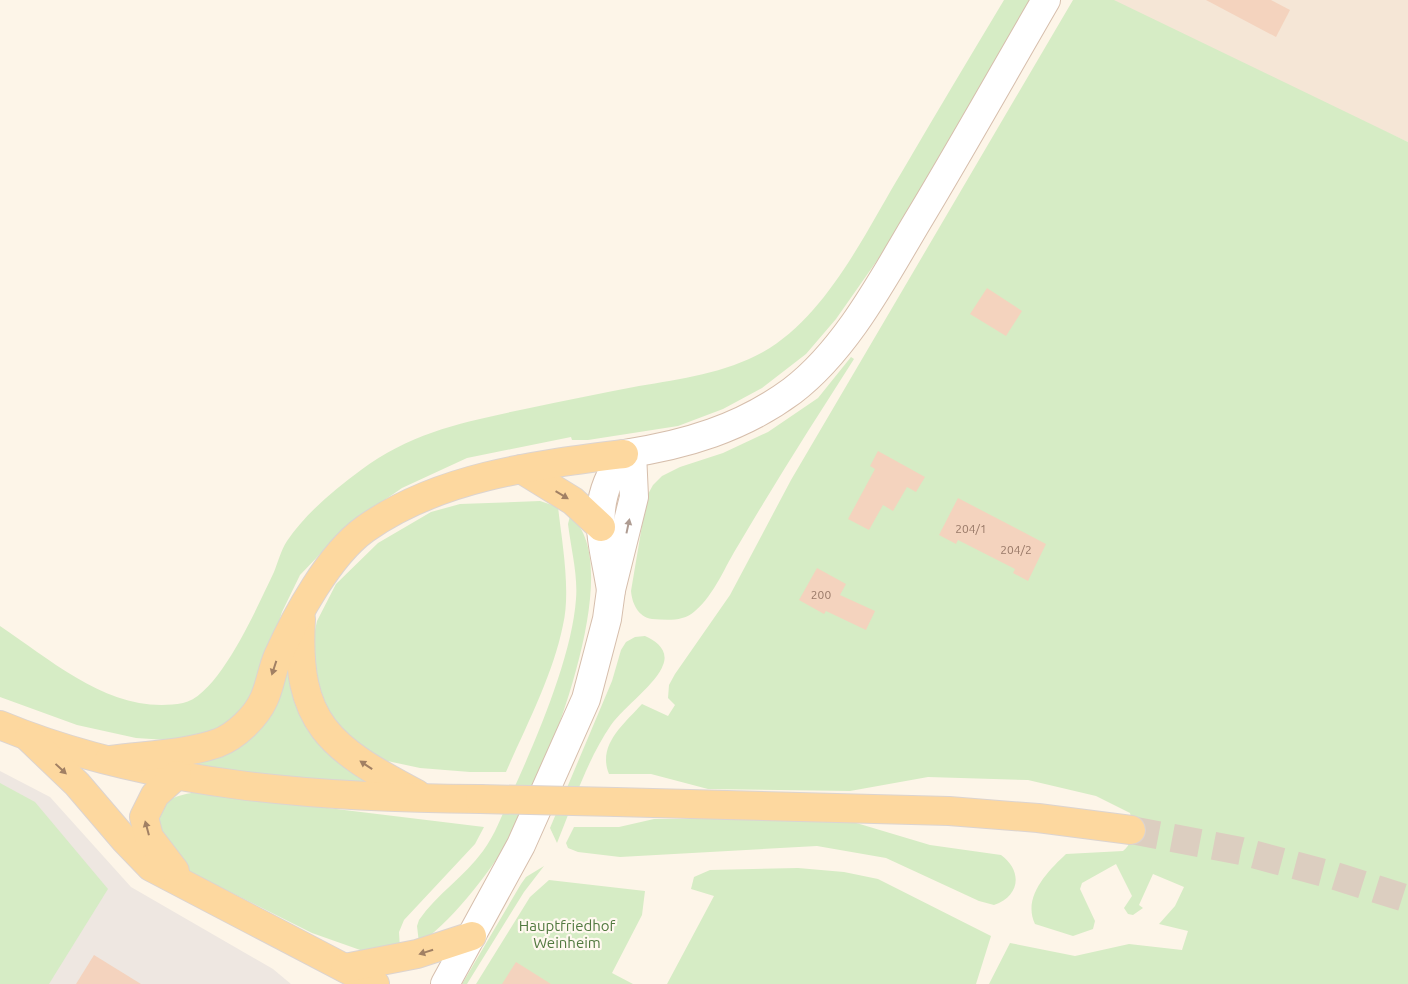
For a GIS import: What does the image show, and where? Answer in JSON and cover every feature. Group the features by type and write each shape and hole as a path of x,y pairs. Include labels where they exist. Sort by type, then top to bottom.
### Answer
{"main road":[{"path":"109,760 190,749 219,742 245,725 263,700 277,658 302,608 330,565 364,530 413,501 468,481 521,469 628,454 714,434 756,416 793,390 830,354 871,299 974,126 1046,0"},
{"path":"611,590 601,527 603,490 610,473 628,454"},
{"path":"445,984 521,844 586,699 607,619 611,590 634,497 628,454"},
{"path":"521,469 573,501 601,527"},
{"path":"302,608 299,655 304,688 316,719 343,750 379,774 424,797"},
{"path":"0,725 26,736 109,760 177,775 299,791 480,799 949,810 1038,818 1131,830"},
{"path":"26,736 89,796 139,856 151,867 170,878 184,882 350,976 375,984"},
{"path":"177,775 155,795 144,817 149,837 184,882"},
{"path":"350,976 472,936"}],"shaded area":[{"path":"1097,0 1408,0 1408,142"},
{"path":"0,771 50,797 131,887 273,969 291,984 0,984"}],"green space":[{"path":"1004,0 1032,0 904,222 836,319 806,354 762,388 723,409 678,426 588,440 572,440 571,437 467,458 402,488 347,526 300,575 282,612 262,675 250,700 233,722 204,738 182,741 136,738 77,725 0,697 0,626 63,670 109,694 132,702 157,705 183,703 197,697 210,684 236,647 274,572 287,541 312,512 331,494 380,457 419,437 460,424 554,403 687,378 734,365 763,352 786,336 807,317 826,295 859,245"},
{"path":"1073,0 1114,0 1408,142 1408,984 989,984 1010,943 1075,956 1129,944 1182,950 1188,931 1159,924 1175,906 1184,887 1153,874 1139,905 1143,908 1133,915 1128,914 1124,908 1132,896 1116,864 1082,883 1080,889 1095,921 1093,929 1073,936 1035,924 1032,914 1034,894 1045,876 1066,854 1123,851 1132,838 1130,813 1096,796 1028,780 928,777 850,791 708,789 651,774 609,774 606,763 609,744 620,727 642,704 668,716 675,705 668,698 669,685 675,674 730,595 791,480"},
{"path":"851,357 854,359 702,604 690,615 680,619 652,619 639,612 634,605 631,591 647,496 653,485 662,476 680,467 723,453 768,432 818,398"},
{"path":"540,501 558,507 565,566 565,612 553,663 506,772 470,772 420,768 378,759 347,739 326,713 312,676 311,648 317,621 336,584 378,543 431,512 460,504"},
{"path":"570,516 586,541 591,576 587,620 577,667 563,714 531,796 518,824 500,854 460,907 419,943 417,926 419,920 434,902 476,860 491,838 551,700 568,647 576,599 575,571 568,524"},
{"path":"645,636 661,647 664,655 663,665 660,672 617,718 602,739 581,782 557,843 550,828 612,681 621,650 626,642 635,637"},
{"path":"285,654 291,679 379,782 298,778 165,760 210,755"},
{"path":"0,783 35,802 108,889 49,984 0,984"},
{"path":"196,792 484,827 475,844 404,920 399,932 400,950 363,951 312,933 186,870 155,826 161,810 168,801"},
{"path":"654,819 763,819 853,822 930,845 1001,855 1013,868 1016,883 1009,896 994,905 979,901 886,858 817,846 620,857 578,852 568,848 566,843 574,827 619,827"},
{"path":"544,866 524,892 467,984 462,984 521,884 526,877"},
{"path":"798,868 844,872 878,879 991,936 976,984 667,984 714,896 691,889 694,877 710,870"},
{"name":"Hauptfriedhof Weinheim","path":"549,880 645,891 642,915 612,973 633,984 476,984 530,897"}],"building":[{"path":"1206,0 1271,0 1290,10 1276,37"},
{"path":"987,288 1022,311 1006,336 970,314"},
{"path":"878,451 925,477 916,492 907,487 893,511 883,505 869,530 848,519 875,469 870,466"},
{"path":"958,498 1046,544 1028,581 1013,573 1015,569 958,540 956,544 939,535"},
{"path":"817,568 846,584 840,595 875,611 866,630 826,611 824,614 799,600"},
{"path":"94,955 141,984 76,984"},
{"path":"516,962 551,984 502,984"}],"tunnel":[{"path":"1131,830 1241,851 1332,875 1408,899"}]}
